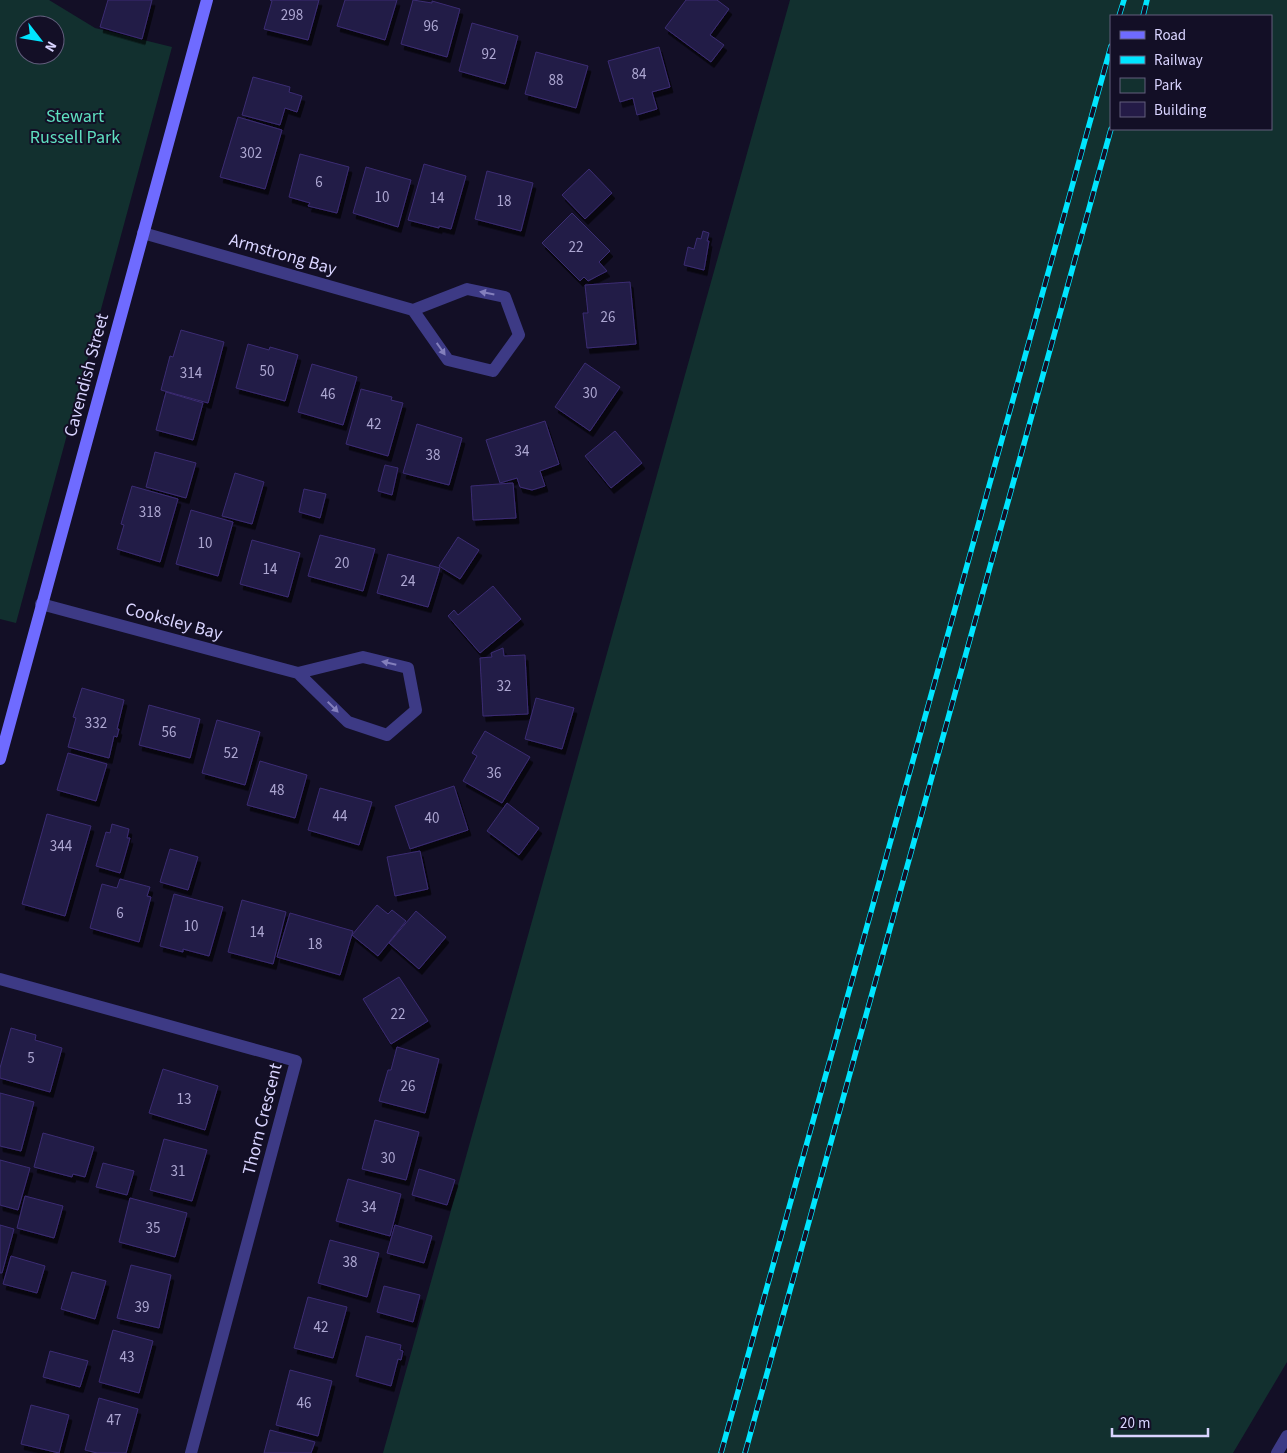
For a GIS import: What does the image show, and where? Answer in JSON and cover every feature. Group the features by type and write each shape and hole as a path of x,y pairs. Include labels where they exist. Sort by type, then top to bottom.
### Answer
{"street":[{"name":"Cavendish Street","path":"0,759 207,0"},
{"name":"Armstrong Bay","path":"143,233 413,310"},
{"path":"467,289 505,296 519,335 493,371 448,360 413,310 467,289"},
{"name":"Cooksley Bay","path":"41,604 298,673 363,657 408,668 416,710 387,735 348,722 298,673"},
{"name":"Thorn Crescent","path":"0,979 296,1061 191,1453"},
{"path":"1277,1453 1287,1436"}],"green space":[{"name":"Stewart Russell Park","path":"0,0 49,0 95,28 172,47 16,623 0,619"},
{"path":"790,0 1287,0 1287,1362 1233,1453 383,1453"}],"building":[{"path":"108,0 152,0 142,39 100,27"},
{"path":"270,0 319,0 308,40 264,29 272,1"},
{"path":"345,0 397,0 385,40 337,26"},
{"path":"413,0 432,3 432,1 460,9 447,57 401,44"},
{"path":"686,0 717,0 729,9 710,35 724,45 711,62 665,28"},
{"path":"472,23 518,36 505,84 459,71"},
{"path":"659,47 670,87 652,92 657,109 637,115 633,98 620,102 608,61"},
{"path":"536,52 588,66 576,108 525,94"},
{"path":"253,77 290,87 289,92 302,96 297,112 285,108 280,125 242,115"},
{"path":"238,117 282,130 265,189 220,177"},
{"path":"300,154 349,167 337,213 308,206 310,203 289,197"},
{"path":"424,164 466,176 451,229 408,220"},
{"path":"366,167 411,180 398,227 353,213"},
{"path":"589,169 612,193 585,219 562,195"},
{"path":"487,171 533,183 521,231 475,219"},
{"path":"572,213 610,251 599,262 607,271 588,281 584,277 580,281 542,243"},
{"path":"703,231 709,233 704,270 684,265 688,247 694,249 697,238 701,239"},
{"path":"630,282 636,344 587,348 583,313 588,313 585,285"},
{"path":"181,330 224,342 208,403 161,390 170,356 173,357"},
{"path":"248,344 269,350 270,347 298,355 285,401 236,388"},
{"path":"585,363 620,387 590,431 555,407"},
{"path":"312,364 357,377 343,425 298,412"},
{"path":"361,389 392,397 391,400 403,403 388,456 346,444"},
{"path":"166,392 203,403 193,440 156,430"},
{"path":"545,421 559,464 540,471 545,486 532,490 520,487 517,478 500,483 486,440"},
{"path":"417,424 462,438 449,485 403,473"},
{"path":"615,431 642,463 611,488 585,456"},
{"path":"155,452 196,463 186,498 146,487"},
{"path":"385,465 398,468 392,495 378,491"},
{"path":"235,473 264,482 252,524 222,516"},
{"path":"513,483 516,518 473,520 471,486"},
{"path":"132,486 178,499 160,562 117,549 124,525 121,524"},
{"path":"304,489 326,494 320,518 299,512"},
{"path":"191,510 233,522 218,576 176,564"},
{"path":"320,535 375,549 363,591 308,576"},
{"path":"458,537 479,550 460,579 439,566"},
{"path":"252,540 300,553 288,597 240,584"},
{"path":"388,554 440,568 428,607 377,593"},
{"path":"493,586 521,619 480,653 448,616 454,610 458,615"},
{"path":"503,648 504,656 525,655 528,714 483,716 480,658 492,657 491,653"},
{"path":"82,688 124,700 117,737 114,736 109,758 68,747 76,718 73,717"},
{"path":"536,698 574,708 562,749 525,739"},
{"path":"149,705 200,719 190,758 139,745"},
{"path":"217,720 260,732 245,785 202,773"},
{"path":"485,731 530,757 502,803 463,781 477,756 472,753"},
{"path":"68,753 107,764 96,801 57,790"},
{"path":"260,761 307,775 295,818 247,805"},
{"path":"454,786 468,830 410,849 395,806"},
{"path":"320,788 372,802 359,845 308,830"},
{"path":"507,803 539,828 519,855 487,831"},
{"path":"47,814 91,826 65,916 22,904"},
{"path":"112,824 129,829 127,838 130,838 120,873 96,866 106,832 110,833"},
{"path":"170,849 198,857 188,890 160,882"},
{"path":"420,851 428,889 395,896 387,857"},
{"path":"120,879 150,887 147,896 151,897 139,942 90,928 102,884 117,888"},
{"path":"174,894 223,907 209,956 183,949 183,952 160,946"},
{"path":"242,900 286,912 273,964 228,952"},
{"path":"377,905 388,914 392,910 406,921 378,956 352,935"},
{"path":"416,911 446,937 419,969 389,943"},
{"path":"290,913 353,931 340,975 277,957"},
{"path":"399,977 428,1021 391,1044 363,999"},
{"path":"11,1028 36,1035 35,1040 62,1048 50,1092 0,1078 0,1068"},
{"path":"397,1047 439,1059 425,1113 379,1101 388,1070 391,1070"},
{"path":"163,1069 218,1086 205,1130 149,1113"},
{"path":"0,1093 34,1102 21,1151 0,1146"},
{"path":"375,1120 419,1132 406,1180 362,1169"},
{"path":"43,1133 94,1147 85,1177 73,1174 72,1177 34,1167"},
{"path":"164,1139 207,1150 192,1201 150,1190"},
{"path":"0,1160 30,1168 18,1210 0,1205"},
{"path":"103,1163 134,1171 127,1195 96,1187"},
{"path":"419,1169 455,1180 447,1205 412,1195"},
{"path":"348,1179 401,1194 390,1236 336,1221"},
{"path":"25,1196 63,1206 54,1238 17,1228"},
{"path":"130,1198 187,1213 175,1257 119,1242"},
{"path":"0,1225 14,1229 2,1273 0,1273"},
{"path":"395,1225 432,1236 424,1263 387,1253"},
{"path":"330,1240 379,1253 367,1297 318,1283"},
{"path":"11,1256 45,1266 37,1293 3,1284"},
{"path":"131,1265 171,1275 159,1328 117,1318"},
{"path":"72,1272 106,1281 95,1319 61,1309"},
{"path":"384,1286 420,1295 413,1322 377,1312"},
{"path":"308,1297 347,1307 333,1358 294,1348"},
{"path":"113,1330 153,1341 139,1393 99,1382"},
{"path":"366,1336 401,1345 400,1350 403,1351 401,1360 398,1359 391,1386 356,1376"},
{"path":"50,1351 88,1361 80,1387 43,1377"},
{"path":"290,1370 332,1381 318,1436 276,1425"},
{"path":"99,1398 138,1409 126,1453 97,1453 85,1450"},
{"path":"31,1405 69,1415 59,1453 21,1444"},
{"path":"270,1430 315,1442 311,1453 264,1453"}],"railway":[{"path":"1119,15 1124,0"},
{"path":"1143,15 1147,0"},
{"path":"721,1453 1110,50"},
{"path":"745,1453 1111,130"}]}
